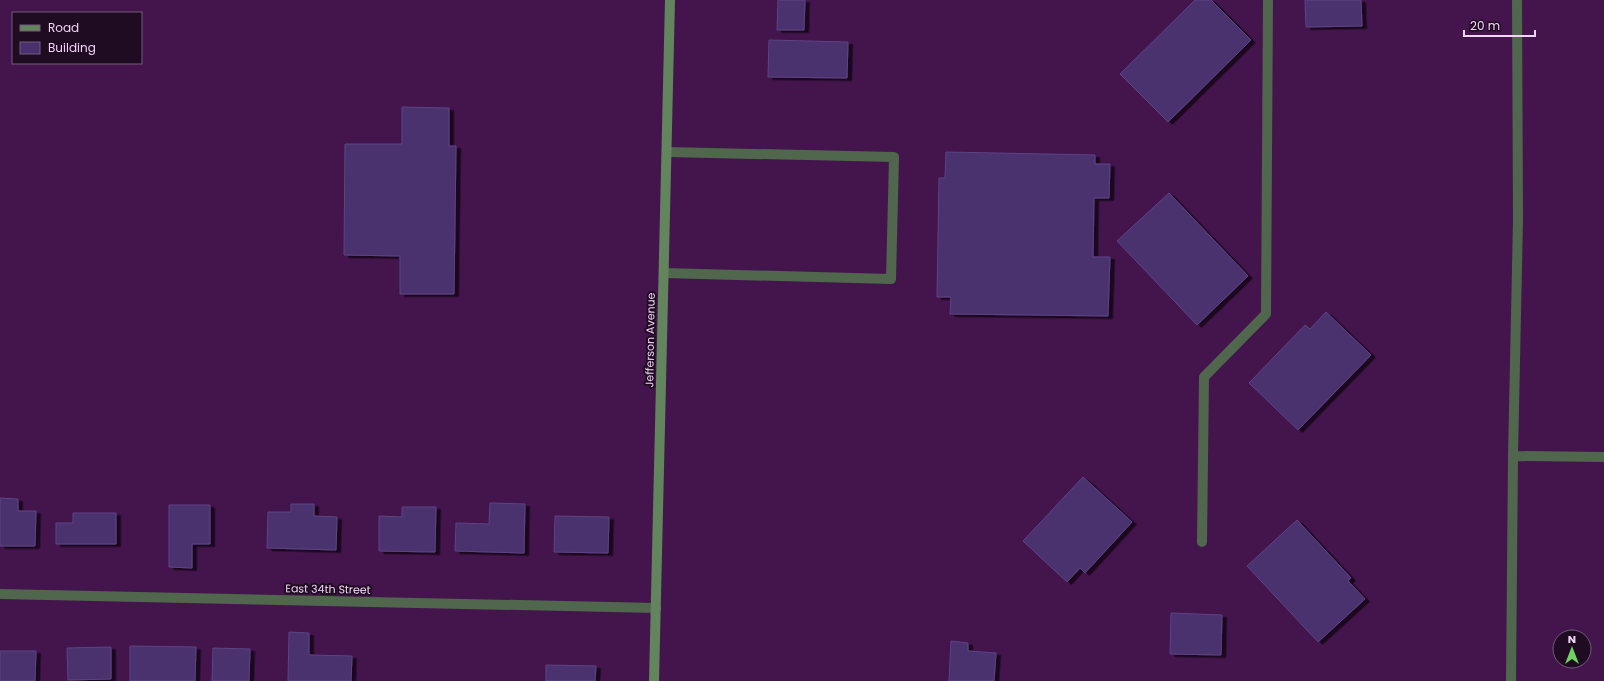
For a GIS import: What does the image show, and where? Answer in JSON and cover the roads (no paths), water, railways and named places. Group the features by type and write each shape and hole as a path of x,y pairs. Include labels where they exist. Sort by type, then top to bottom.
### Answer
{"main road":[{"name":"Jefferson Avenue","path":"654,681 670,0"}],"street":[{"path":"1202,542 1204,377 1266,314 1268,0"},
{"path":"1511,681 1513,456 1518,220 1517,0"},
{"path":"664,273 891,278 892,263 894,158 667,152"},
{"path":"1513,456 1604,457"},
{"name":"East 34th Street","path":"0,594 656,608"}]}
